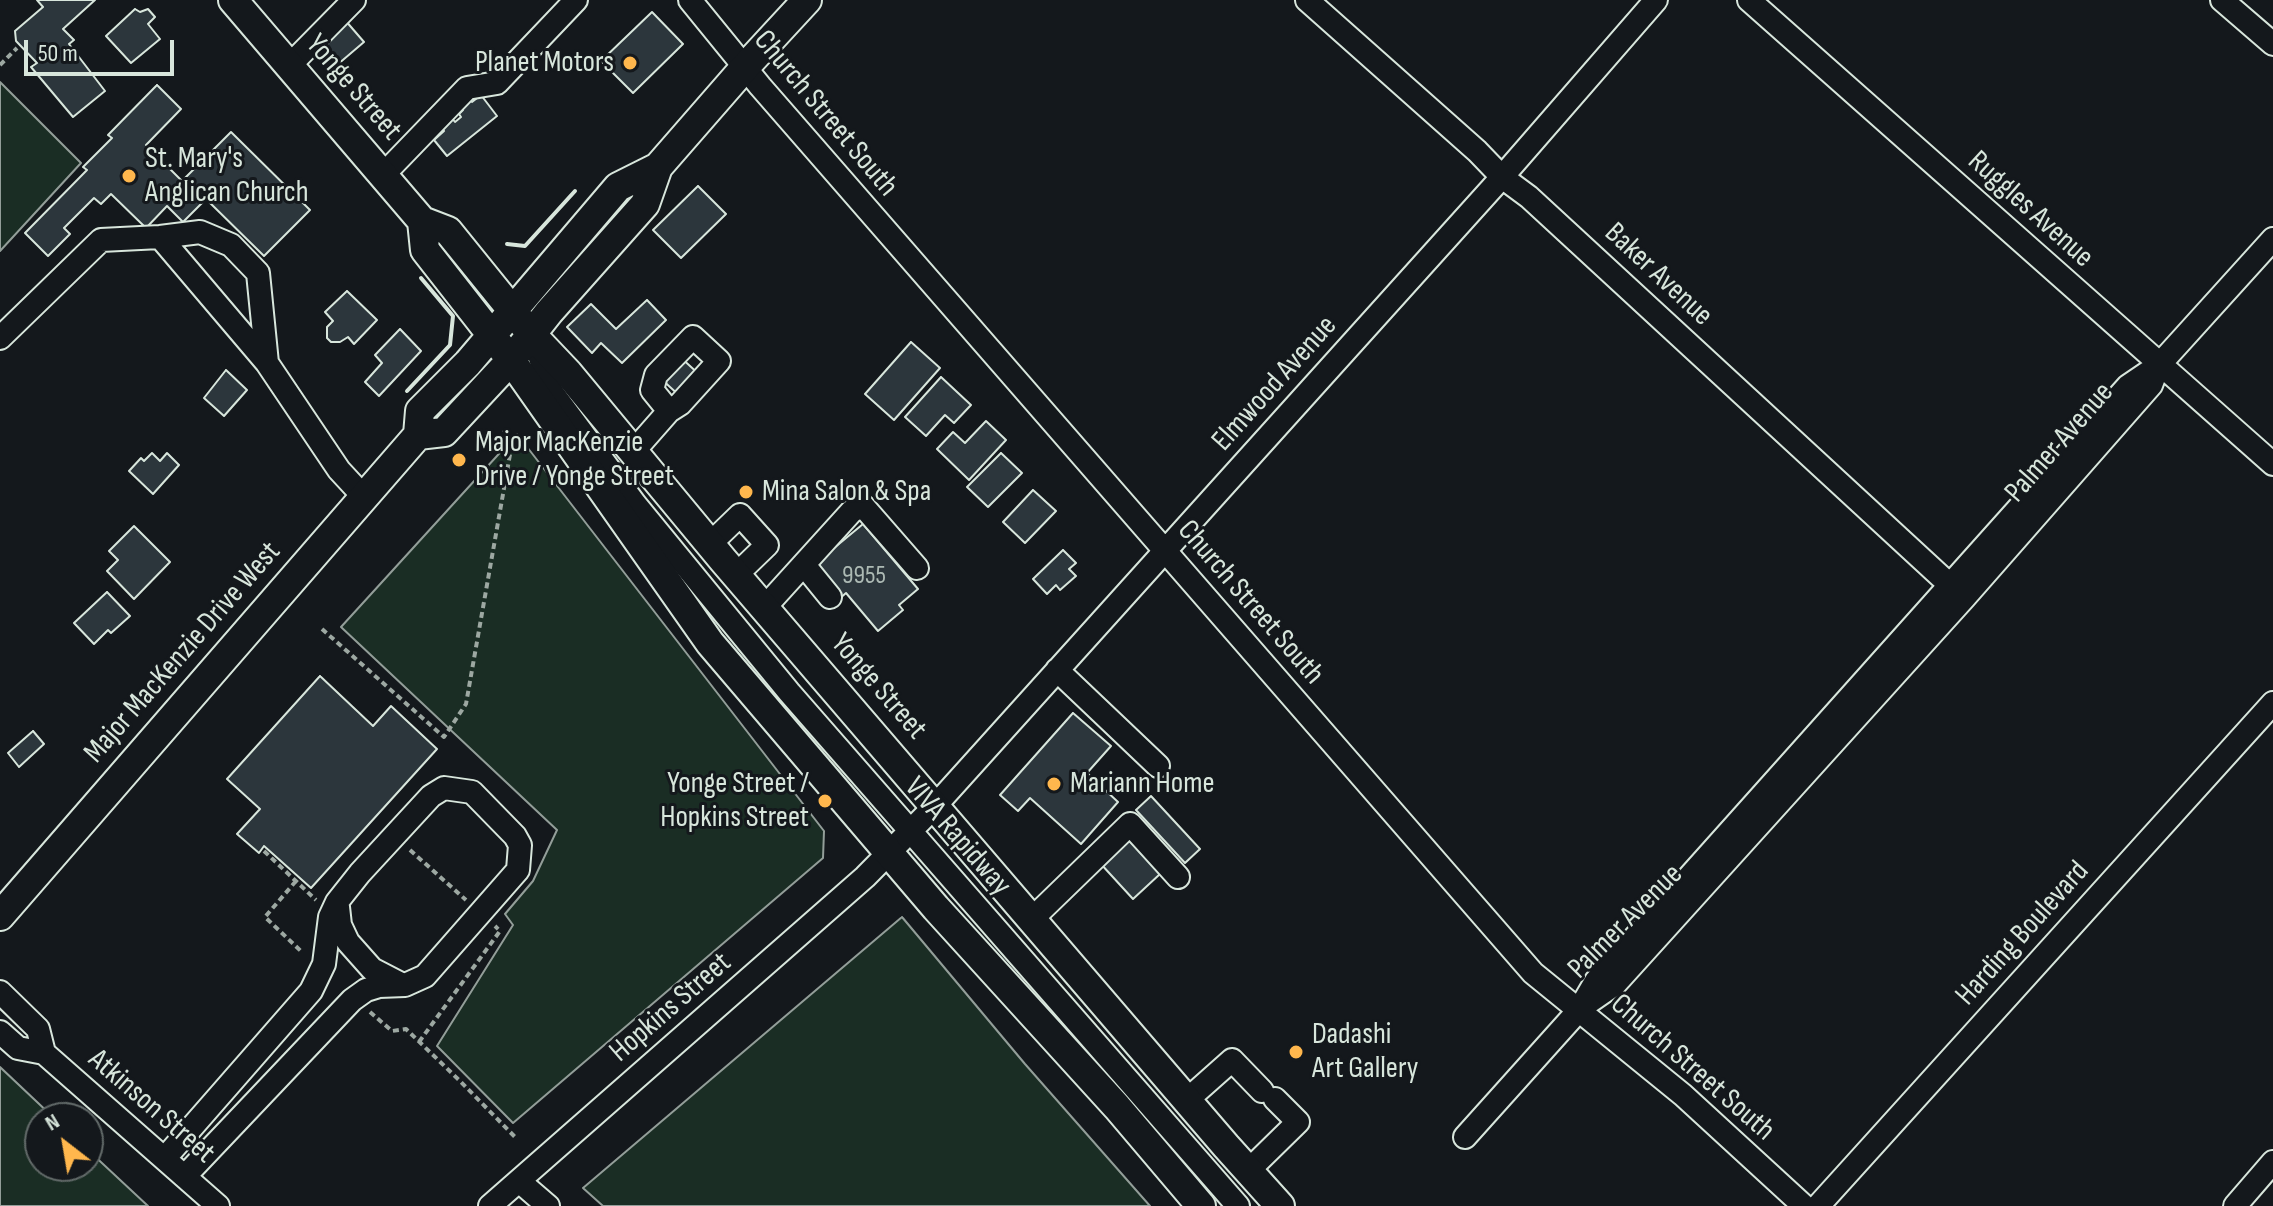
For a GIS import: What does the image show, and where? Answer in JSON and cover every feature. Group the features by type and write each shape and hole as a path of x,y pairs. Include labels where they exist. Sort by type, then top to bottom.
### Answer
{"main road":[{"name":"Yonge Street","path":"233,0 422,221 448,231 736,575 1280,1206"},
{"path":"658,167 807,0"},
{"name":"Major MacKenzie Drive West","path":"0,916 418,435 420,411 468,363 618,187 658,167"},
{"name":"Major MacKenzie Drive West","path":"418,435 444,432 511,360 549,312 645,204 658,167"},
{"name":"Yonge Street","path":"422,221 425,250 511,360 710,643 936,908 1117,1107 1201,1206"}],"street":[{"path":"289,66 354,0"},
{"path":"383,175 467,88 497,83 576,0"},
{"name":"Church Street South","path":"690,0 766,93 1533,973 1683,1095 1804,1206"},
{"name":"Baker Avenue","path":"1307,0 1477,151 1502,177 1529,197 1957,591"},
{"name":"Elmwood Avenue","path":"912,830 1502,177 1656,0"},
{"name":"Ruggles Avenue","path":"1749,0 2273,464"},
{"path":"2222,0 2273,44"},
{"path":"0,338 101,240 200,232 231,245 258,273 267,363"},
{"path":"160,237 267,363 339,470 364,497"},
{"name":"Palmer Avenue","path":"1465,1137 1579,1010 1615,984 1957,591 2151,385 2159,365 2273,239"},
{"name":"VIVA Rapidway","path":"532,335 552,392 635,504 789,692 1238,1206"},
{"path":"633,452 669,411"},
{"name":"VIVA Rapidway","path":"600,484 635,504"},
{"path":"765,607 852,511 863,506 917,568"},
{"path":"710,544 740,515 767,545 736,575"},
{"path":"804,565 830,597"},
{"path":"1057,670 1158,766"},
{"name":"Harding Boulevard","path":"1818,1206 2273,703"},
{"path":"165,1158 311,991 324,964 329,903 431,796 444,788 472,792 509,828 520,845 518,870 425,976 405,985 366,990 352,1000 185,1176"},
{"path":"1032,919 1130,824 1178,877"},
{"name":"Hopkins Street","path":"490,1206 865,877 912,830"},
{"path":"329,903 348,942 372,969 385,978 405,985"},
{"name":"Atkinson Street","path":"0,992 38,1029 44,1053"},
{"name":"Atkinson Street","path":"0,1032 18,1048 44,1053 218,1206"},
{"path":"1187,1100 1232,1060 1298,1122 1248,1171"},
{"path":"2235,1206 2273,1162"},
{"path":"519,1181 548,1206"}],"path":[{"path":"0,65 17,48"},
{"path":"322,629 444,737 466,704 512,443 504,430"},
{"path":"402,843 474,907"},
{"path":"264,851 296,881 329,903"},
{"path":"296,881 265,917 304,954"},
{"path":"419,1042 500,931 493,924"},
{"path":"361,1004 392,1031 406,1029 516,1138"}],"green space":[{"path":"0,82 81,163 0,251"},
{"path":"517,434 824,831 823,858 513,1123 437,1046 513,925 505,914 533,881 557,830 341,627"},
{"path":"902,917 1150,1206 603,1206 583,1188"},
{"path":"0,1067 37,1102 24,1102 24,1182 104,1182 104,1165 148,1206 0,1206"}],"building":[{"path":"37,0 95,0 63,29 74,40 69,44 105,91 73,117 31,67 37,63 16,41 15,31 43,7"},
{"path":"135,9 140,12 148,9 155,17 148,24 160,39 131,63 106,36"},
{"path":"652,12 683,44 633,93 601,61"},
{"path":"345,20 364,42 337,65 318,43"},
{"name":"St. Mary's Anglican Church","path":"157,85 181,109 146,145 182,181 231,132 310,210 264,256 206,199 183,222 167,206 146,228 111,194 101,204 94,198 64,228 70,234 48,256 25,233 87,170 83,167 112,138 108,135"},
{"path":"481,95 497,116 447,156 434,140 444,131 440,127 451,117 455,122 461,117 459,114 463,110 460,107"},
{"path":"698,186 726,214 681,258 653,230"},
{"path":"347,291 377,320 354,344 348,337 340,342 331,342 327,338 327,327 333,321 325,312"},
{"path":"647,300 666,320 622,363 601,343 592,353 567,327 591,304 616,329"},
{"path":"400,329 421,351 379,396 365,382 382,363 375,355"},
{"path":"911,342 940,368 894,420 865,394"},
{"path":"678,355 702,377 682,398 658,376"},
{"path":"226,370 247,390 224,416 204,398"},
{"path":"941,377 971,405 954,423 945,415 926,436 905,417"},
{"path":"986,421 1006,440 969,480 937,449 953,432 965,443"},
{"path":"152,453 160,461 167,453 179,465 153,494 129,471 141,458 144,461"},
{"path":"1001,453 1022,473 988,507 967,487"},
{"path":"1033,490 1056,511 1025,543 1003,522"},
{"path":"863,524 918,589 899,605 903,610 878,631 846,593 838,600 816,563"},
{"path":"134,526 170,562 134,599 107,571 118,560 109,551"},
{"path":"1063,550 1076,563 1069,569 1076,576 1060,590 1056,585 1047,594 1033,579"},
{"path":"107,592 130,616 111,633 108,630 94,644 74,623"},
{"path":"320,676 373,726 391,706 437,749 311,888 264,846 259,853 237,834 260,809 227,779"},
{"name":"Mariann Home","path":"1073,713 1111,746 1087,773 1118,802 1081,844 1030,798 1018,811 1000,795"},
{"path":"33,731 44,744 19,767 8,753"},
{"path":"1151,796 1200,849 1185,863 1136,810"},
{"path":"1127,838 1160,874 1133,899 1100,863"}],"wall":[{"path":"507,244 525,246 575,191"},
{"path":"407,391 450,345 453,316 421,278"}],"place":[{"name":"Planet Motors","path":"630,63"},
{"name":"St. Mary's Anglican Church","path":"129,176"},
{"name":"Major MacKenzie Drive / Yonge Street","path":"459,460"},
{"name":"Mina Salon & Spa","path":"746,492"},
{"name":"Mariann Home","path":"1054,784"},
{"name":"Yonge Street / Hopkins Street","path":"825,801"},
{"name":"Dadashi Art Gallery","path":"1296,1052"}]}
